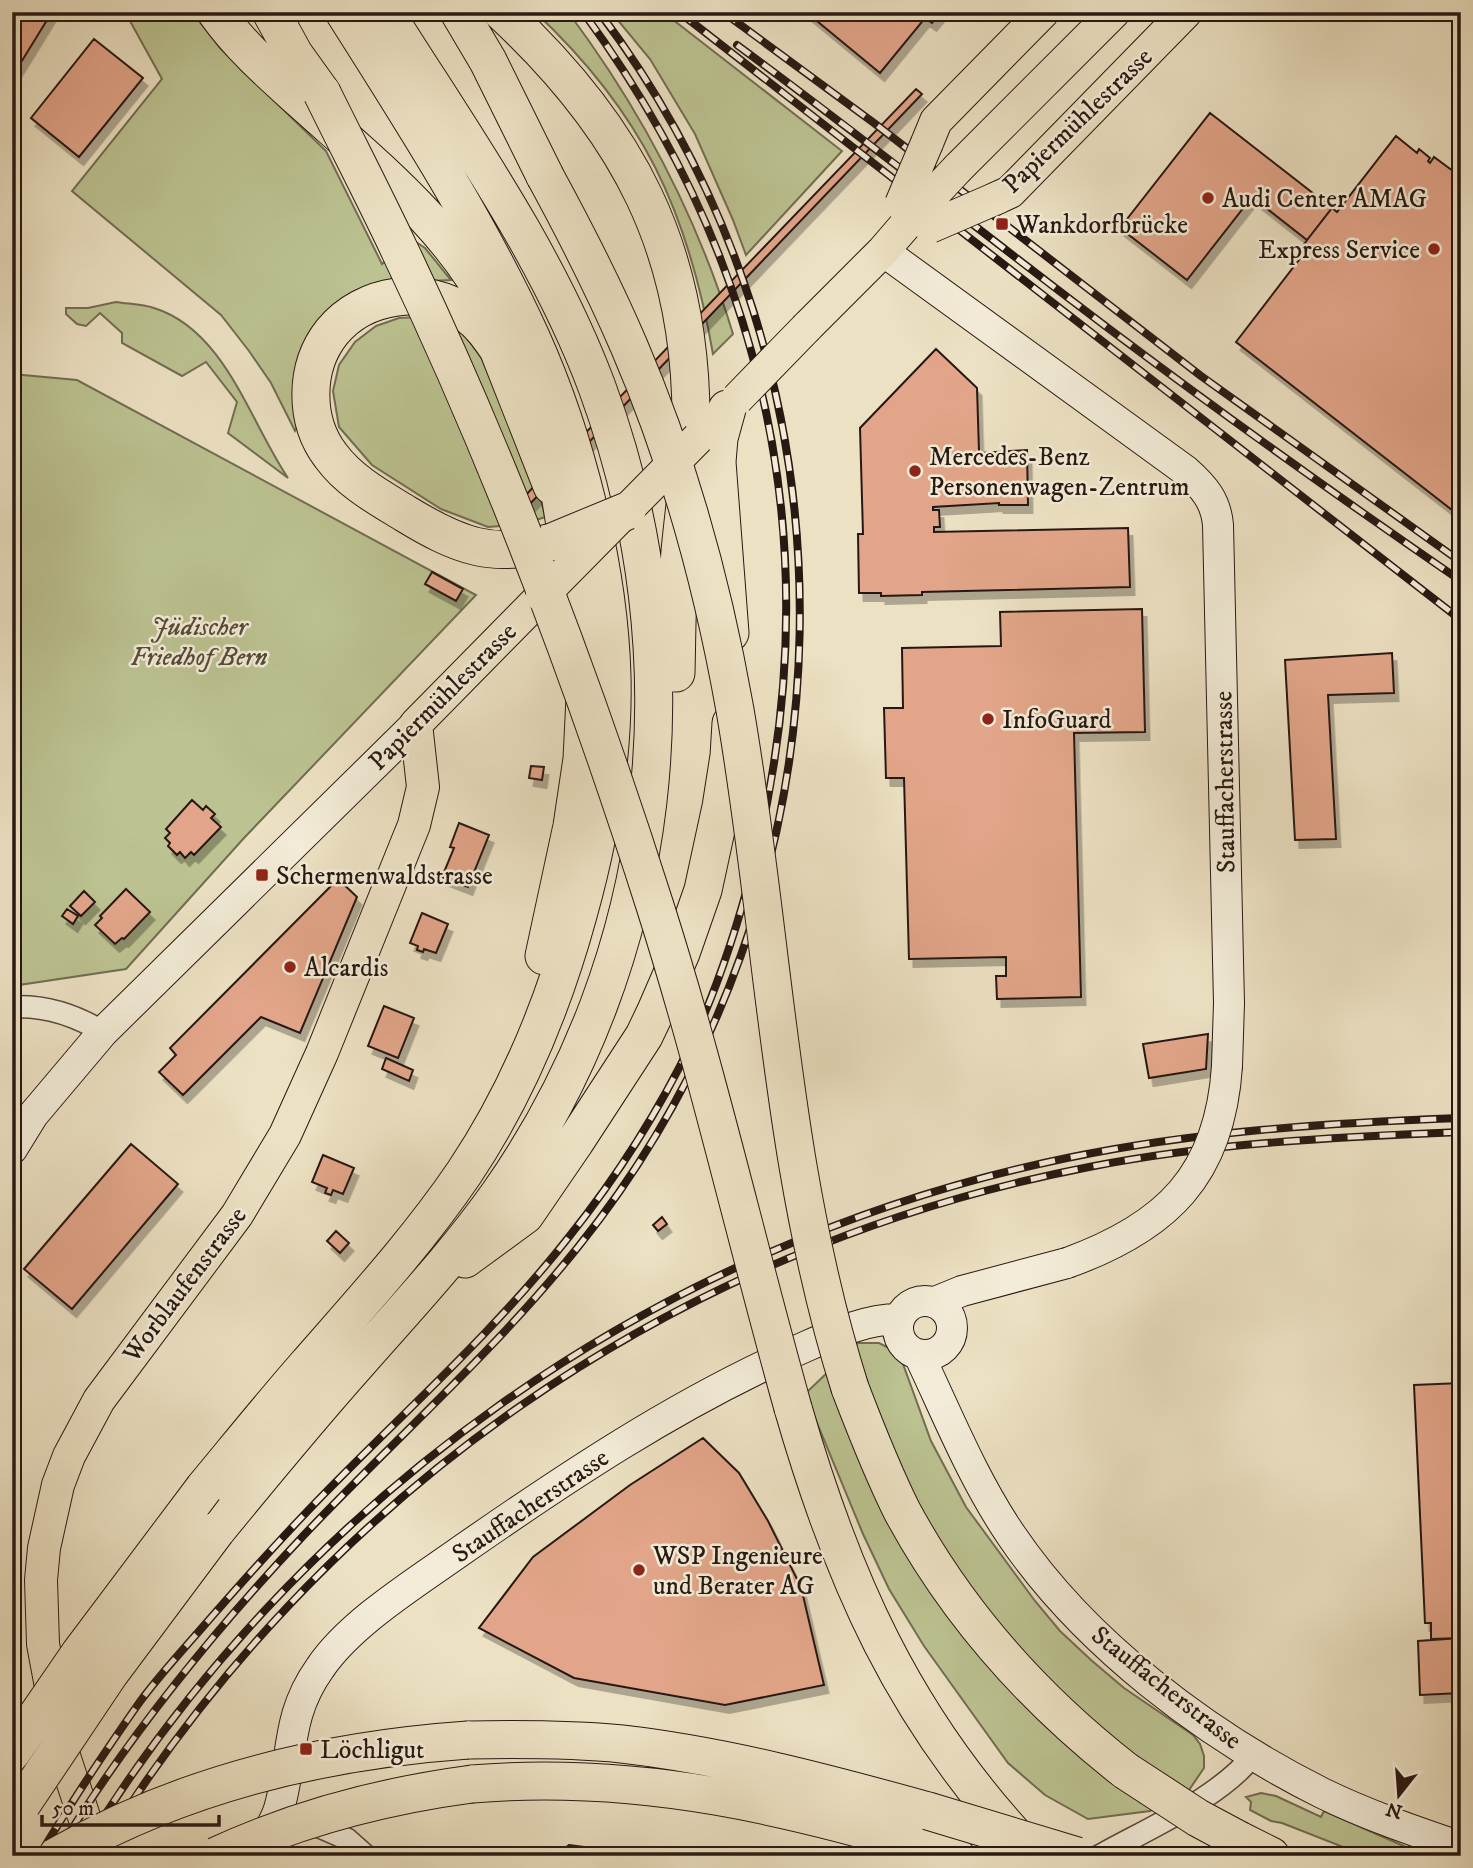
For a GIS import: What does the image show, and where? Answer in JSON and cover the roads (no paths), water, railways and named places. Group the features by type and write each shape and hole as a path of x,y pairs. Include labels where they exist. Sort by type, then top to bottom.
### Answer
{"highway":[{"path":"216,12 256,58 430,220 476,281 510,345 536,405 554,458 574,561 585,698 572,826 545,946 536,1040"},
{"path":"271,12 294,54 322,93"},
{"path":"285,12 305,48 322,93 401,252 480,431 590,713 652,896 692,1026 793,1408 827,1519 859,1597 887,1655 938,1740 1001,1821 1031,1852"},
{"path":"12,1752 94,1632 204,1488 429,1222 466,1170 498,1116 536,1040 569,948 585,892 598,830 608,764 612,677 610,642 590,517 576,460 533,341 506,285 446,175 344,12"},
{"path":"17,1812 110,1673 216,1531 461,1244 534,1139 566,1080 594,1016 629,911 644,840 655,716 654,676 647,583 624,469 596,385 541,269 477,158 385,12"},
{"path":"435,12 541,169"},
{"path":"459,12 488,61 602,287 649,395 678,479 708,584 732,694 806,1214 834,1336 850,1388 876,1453 902,1510 933,1563 1010,1664 1054,1711 1126,1771 1198,1818 1271,1856"},
{"path":"502,12 573,85 620,152 645,198 664,244 673,272 687,340 691,425 677,600 671,771 644,840"},
{"path":"562,506 541,462 524,410 498,349 485,330 466,313 440,300 406,295 379,301 356,312 332,332 318,356 311,384 311,410 318,436 349,476 411,517 444,535 475,547 507,551 529,549 552,542 627,511"},
{"path":"419,1293 525,1214 644,1036 681,954 703,890 722,807 729,757 732,698 730,641 717,462 719,438 732,404"},
{"path":"57,1856 167,1804 239,1779 306,1761 367,1750 468,1740 555,1739 621,1744 682,1753 807,1779 928,1811 1077,1856"},
{"path":"216,1856 249,1840 334,1810 471,1784 555,1780 677,1789 788,1810 956,1856"}],"main road":[{"name":"Papiermühlestrasse","path":"915,216 927,144 936,121 1043,12"},
{"name":"Papiermühlestrasse","path":"416,724 883,251 958,168 1114,12"},
{"name":"Papiermühlestrasse","path":"915,216 997,198 1010,192 1186,12"},
{"name":"Worblaufenstrasse","path":"97,1856 64,1756 43,1644 41,1580 50,1516 69,1456 99,1400 237,1215 275,1152 305,1093 418,813 423,779 416,724"}],"street":[{"name":"Stauffacherstrasse","path":"883,251 1186,471 1208,493 1214,505 1218,525 1229,1003 1223,1108 1215,1136 1205,1157 1181,1195 1142,1228 1095,1253 1068,1263 962,1291 934,1302 913,1303 899,1319 897,1326 901,1342 905,1348 919,1355 985,1493 1009,1532 1048,1585 1103,1642 1134,1669 1254,1754 1324,1793 1418,1833 1461,1847"},
{"name":"Papiermühlestrasse","path":"12,1149 38,1108 103,1032 416,724"},
{"path":"12,1007 41,1008 75,1016 103,1032"},
{"path":"919,1355 935,1354 947,1345 951,1338 951,1319 947,1312 934,1302"},
{"name":"Stauffacherstrasse","path":"253,1856 278,1810 299,1708 319,1669 335,1648 356,1629 438,1567 548,1490 689,1403 740,1377 858,1325 881,1319 899,1319"},
{"path":"1099,1856 1209,1795 1242,1771 1254,1754"},
{"path":"278,1810 347,1839 366,1856"}],"railway":[{"path":"39,1856 113,1741 169,1665 308,1511 511,1305 586,1215 637,1142 681,1064 712,996 741,910 770,789 781,712 786,635 785,558 778,481 765,405 745,330 706,223 659,129 623,69 583,12"},
{"path":"55,1856 140,1729 236,1610 338,1499 513,1322 578,1247 672,1107 741,955 783,796 800,633 789,470 753,309 689,156 599,12"},
{"path":"679,12 1461,620"},
{"path":"723,12 874,123 1201,376 1461,562"},
{"path":"737,45 1162,368 1461,581"},
{"path":"79,1856 167,1727 267,1608 379,1500 501,1404 631,1321 770,1252 916,1197 1067,1158 1165,1141 1263,1130 1461,1118"},
{"path":"97,1856 186,1726 287,1607 398,1501 520,1406 650,1325 789,1258 935,1205 1089,1167 1228,1147 1461,1132"}],"place":[{"name":"Audi Center AMAG","path":"1208,198"},
{"name":"Wankdorfbrücke","path":"1002,224"},
{"name":"Express Service","path":"1434,249"},
{"name":"Mercedes-Benz Personenwagen-Zentrum","path":"915,471"},
{"name":"InfoGuard","path":"988,719"},
{"name":"Schermenwaldstrasse","path":"262,875"},
{"name":"Alcardis","path":"290,967"},
{"name":"WSP Ingenieure und Berater AG","path":"639,1570"},
{"name":"Löchligut","path":"306,1749"}],"park label":[{"name":"Jüdischer Friedhof Bern","path":"199,641"}]}
